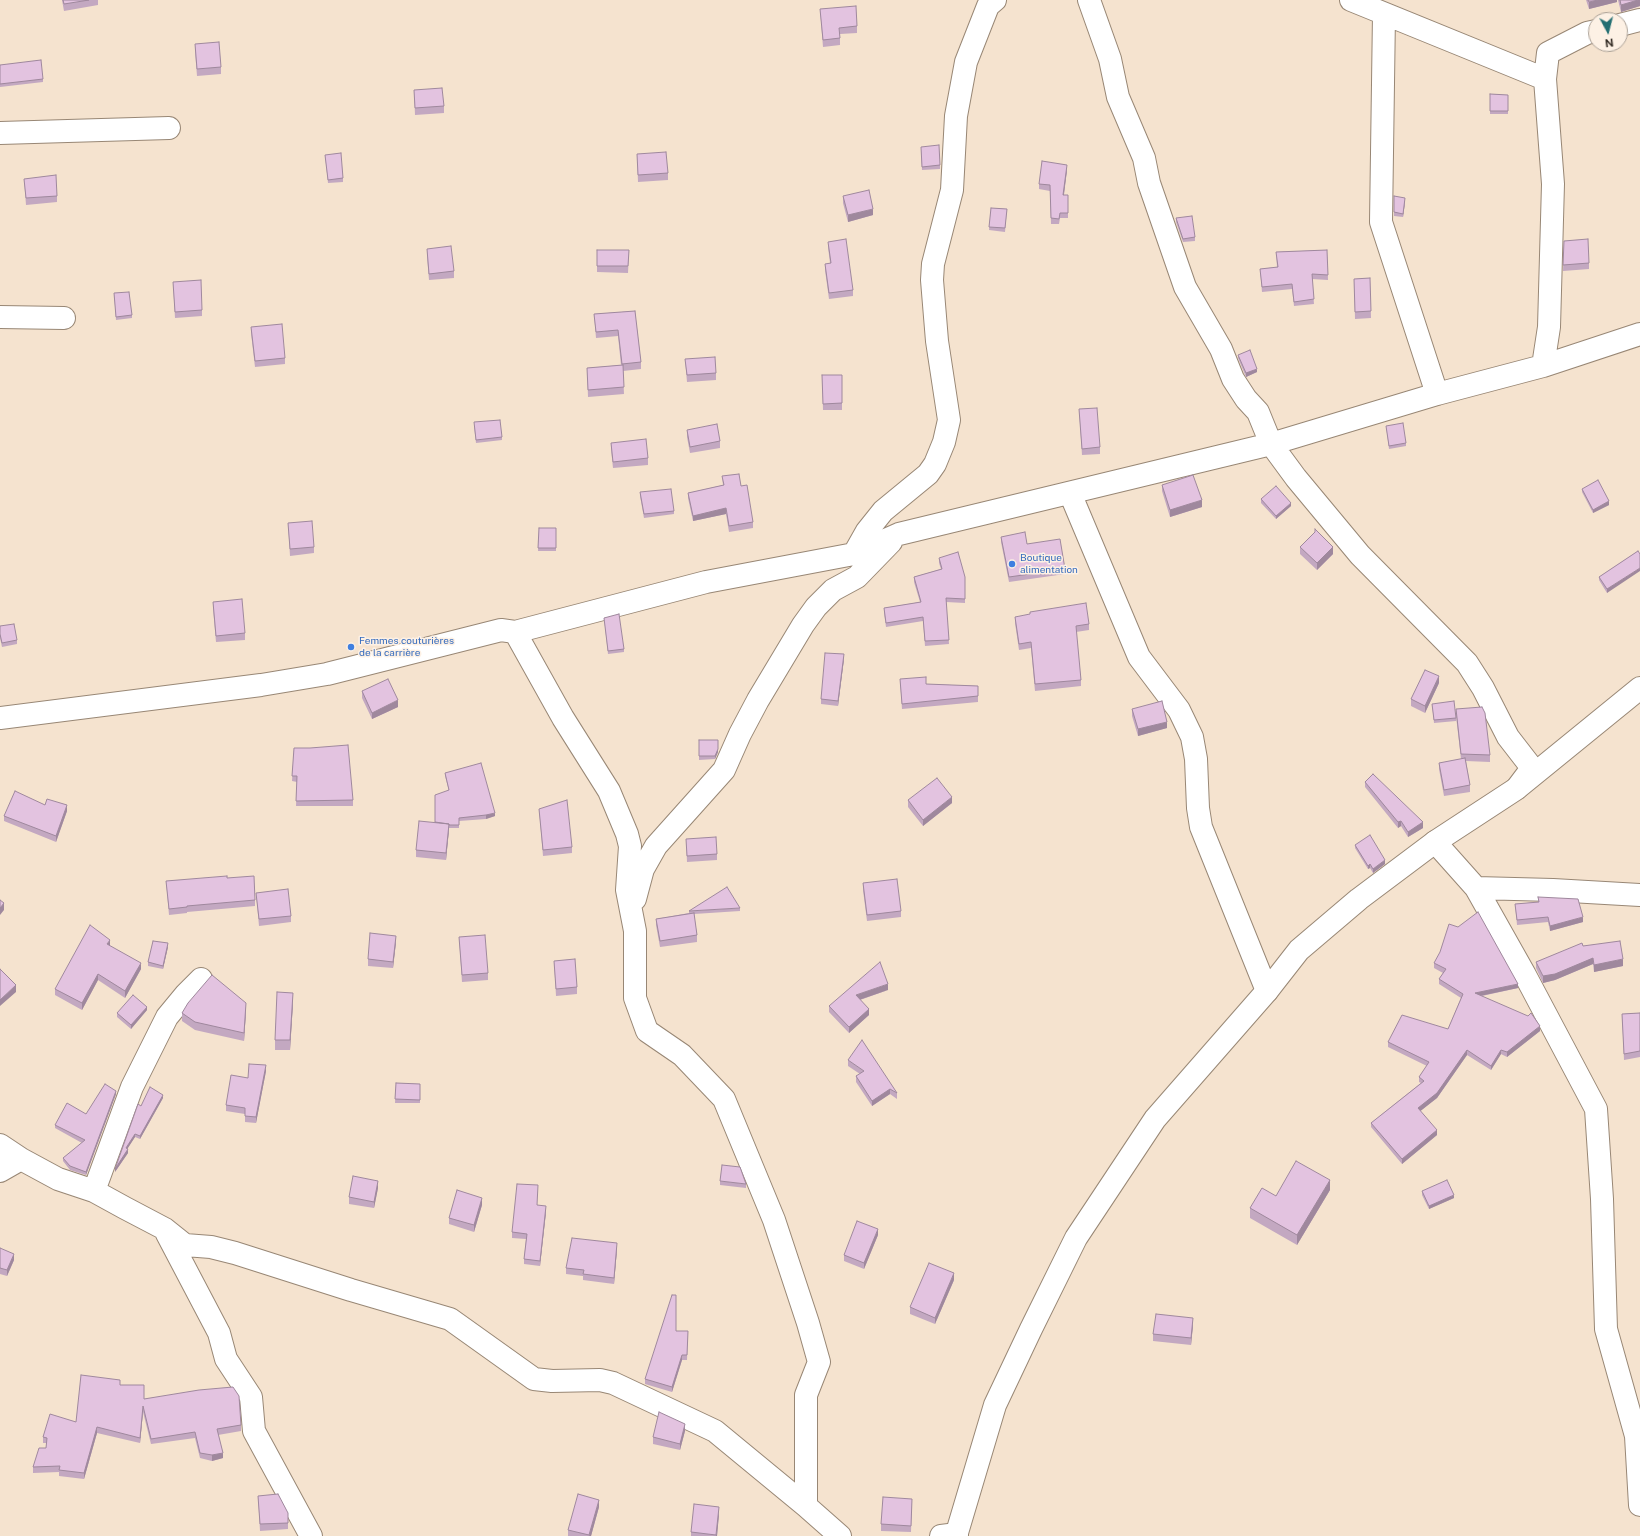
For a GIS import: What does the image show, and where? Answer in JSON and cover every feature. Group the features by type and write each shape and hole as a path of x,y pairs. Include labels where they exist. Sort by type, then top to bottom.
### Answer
{"street":[{"path":"854,554 867,532 883,511 928,474 935,464 944,442 949,420 937,341 932,280 933,264 952,190 956,116 966,62 988,6 994,0"},
{"path":"1089,0 1110,59 1118,97 1144,158 1149,182 1185,287 1220,350 1233,379 1246,399 1258,412 1271,444 1296,478 1360,555 1467,663 1483,688 1508,737 1532,768 1516,789"},
{"path":"1351,0 1545,79"},
{"path":"1384,14 1380,222 1438,394"},
{"path":"1628,23 1640,20"},
{"path":"1543,366 1550,319 1552,184 1545,79 1548,53 1588,33"},
{"path":"0,133 169,128"},
{"path":"0,317 64,318"},
{"path":"0,718 293,680 327,674 500,630 515,632 706,582 854,554 899,534 1271,444 1438,394 1543,366 1640,334"},
{"path":"1074,492 1139,657 1179,710 1192,737 1196,759 1198,808 1201,827 1267,991"},
{"path":"632,913 643,869 649,858 666,834 724,770 758,700 802,625 816,607 833,590 857,577 899,534"},
{"path":"515,632 563,718 609,791 628,834 630,846 626,890 635,931 635,998 647,1031 682,1055 724,1098 774,1220 808,1323 819,1362 806,1395 806,1506"},
{"path":"951,1535 995,1405 1076,1238 1155,1119 1267,991 1299,950 1359,899 1435,842 1516,789 1640,688"},
{"path":"1435,842 1476,888 1525,975 1596,1109 1602,1200 1606,1329 1638,1441 1640,1505"},
{"path":"1476,888 1553,890 1640,895"},
{"path":"94,1191 132,1087 167,1018 186,994 201,979"},
{"path":"0,1145 20,1159 58,1179 94,1191 165,1229 185,1245 211,1247 235,1253 351,1290 450,1318 534,1379 552,1381 600,1380 613,1383 715,1431 840,1536"},
{"path":"0,1171 20,1159"},
{"path":"165,1229 219,1333 226,1358 251,1397 254,1431 311,1536"}],"building":[{"path":"63,0 89,0 64,4"},
{"path":"1620,0 1638,0 1621,5"},
{"path":"856,6 857,26 839,28 840,38 823,40 820,9"},
{"path":"219,42 221,67 197,69 195,44"},
{"path":"41,60 43,79 0,84 0,65"},
{"path":"442,88 444,106 415,108 414,90"},
{"path":"1490,94 1508,95 1508,111 1490,111"},
{"path":"939,145 940,165 922,167 921,147"},
{"path":"666,152 668,173 638,175 637,154"},
{"path":"341,153 343,178 328,180 325,155"},
{"path":"1042,161 1067,165 1063,195 1068,195 1068,213 1060,213 1059,219 1051,218 1050,185 1039,184"},
{"path":"56,175 57,196 26,198 24,179"},
{"path":"869,190 873,209 848,215 843,196"},
{"path":"1394,196 1405,198 1403,214 1394,212"},
{"path":"991,208 1007,209 1005,228 989,227"},
{"path":"1192,216 1195,237 1183,239 1176,218"},
{"path":"846,239 853,290 829,293 825,264 831,263 828,242"},
{"path":"1588,239 1589,263 1563,265 1564,241"},
{"path":"451,246 454,271 429,274 427,249"},
{"path":"597,250 629,250 628,266 597,266"},
{"path":"1327,250 1328,275 1312,274 1314,299 1294,302 1292,284 1262,287 1260,269 1278,267 1276,252"},
{"path":"1370,278 1371,311 1355,312 1354,279"},
{"path":"201,280 202,310 175,312 173,282"},
{"path":"129,292 132,315 116,317 114,293"},
{"path":"635,311 641,362 622,364 618,330 596,332 594,314"},
{"path":"282,324 285,358 255,361 251,327"},
{"path":"1250,350 1257,369 1246,373 1238,355"},
{"path":"715,357 716,373 687,375 685,359"},
{"path":"623,365 624,387 588,390 587,368"},
{"path":"822,375 842,375 842,403 823,404"},
{"path":"1097,408 1100,447 1082,449 1079,409"},
{"path":"500,420 502,437 476,440 474,422"},
{"path":"1403,423 1406,443 1389,446 1386,426"},
{"path":"717,424 720,441 690,447 687,430"},
{"path":"646,439 648,458 613,462 611,443"},
{"path":"739,474 741,486 747,485 753,522 729,526 726,508 693,516 688,493 724,485 722,476"},
{"path":"1193,475 1202,500 1170,510 1162,485"},
{"path":"1598,480 1609,501 1593,510 1582,489"},
{"path":"1276,486 1291,503 1276,516 1261,499"},
{"path":"671,489 674,511 644,514 640,492"},
{"path":"312,521 314,547 290,549 288,523"},
{"path":"539,528 556,528 556,548 538,548"},
{"path":"1315,529 1333,547 1317,563 1300,547 1315,532"},
{"path":"1025,532 1027,544 1060,539 1065,569 1009,577 1001,537"},
{"path":"1638,551 1640,554 1640,568 1607,589 1599,577"},
{"path":"958,552 965,577 965,599 946,598 949,640 925,641 923,617 886,623 884,608 921,602 914,577 942,569 939,558"},
{"path":"242,599 245,633 216,636 213,602"},
{"path":"1086,603 1089,624 1076,626 1081,680 1035,684 1031,642 1019,644 1015,617 1030,614 1030,612"},
{"path":"619,614 624,649 608,651 604,618"},
{"path":"14,624 17,640 2,643 0,626"},
{"path":"825,653 844,654 838,701 821,699"},
{"path":"1425,670 1439,676 1425,706 1411,699"},
{"path":"926,677 926,684 978,686 978,696 902,704 900,679"},
{"path":"388,679 398,700 372,713 362,691"},
{"path":"1162,701 1167,722 1138,729 1132,709"},
{"path":"1454,701 1456,718 1434,720 1432,704"},
{"path":"1482,707 1485,713 1490,755 1461,754 1456,709"},
{"path":"699,740 718,740 718,749 715,756 699,756"},
{"path":"348,745 353,800 296,801 297,776 292,776 294,748"},
{"path":"1465,758 1470,785 1444,790 1439,763"},
{"path":"481,763 495,813 459,818 459,825 449,825 435,822 435,795 449,790 445,773"},
{"path":"1373,774 1423,822 1408,832 1401,821 1398,822 1365,782"},
{"path":"937,778 952,797 923,820 908,800"},
{"path":"15,791 45,805 47,799 67,805 56,836 4,816"},
{"path":"567,800 572,847 543,850 539,809"},
{"path":"419,821 449,824 446,853 416,850"},
{"path":"1370,835 1385,860 1373,869 1370,864 1368,866 1355,845"},
{"path":"716,837 717,854 687,856 686,839"},
{"path":"227,876 227,878 254,876 255,900 169,909 166,881"},
{"path":"897,879 901,911 867,915 863,883"},
{"path":"727,887 740,908 689,911"},
{"path":"288,889 291,916 259,919 256,893"},
{"path":"1538,897 1578,899 1583,917 1550,926 1548,917 1517,920 1515,904 1539,902"},
{"path":"0,900 4,903 0,908"},
{"path":"1478,912 1518,984 1475,993 1528,1016 1531,1013 1540,1026 1507,1052 1501,1050 1491,1066 1467,1050 1437,1093 1418,1108 1437,1130 1402,1159 1371,1123 1424,1081 1419,1077 1429,1062 1388,1042 1402,1015 1448,1029 1463,994 1439,979 1446,969 1434,963 1440,952 1449,924 1458,927"},
{"path":"694,913 697,935 660,941 656,919"},
{"path":"90,925 110,940 107,944 141,963 125,991 98,974 82,1003 55,989"},
{"path":"370,933 396,936 393,962 368,959"},
{"path":"485,935 488,973 462,975 459,937"},
{"path":"153,941 168,943 163,966 148,962"},
{"path":"1620,941 1623,959 1594,965 1593,958 1555,974 1543,976 1536,962 1582,943 1583,946"},
{"path":"575,959 577,987 556,989 554,961"},
{"path":"880,962 888,984 856,995 869,1009 849,1027 829,1006"},
{"path":"0,969 16,985 0,1000"},
{"path":"212,975 246,1003 244,1033 195,1022 182,1013 188,1003"},
{"path":"277,992 293,993 290,1040 275,1040"},
{"path":"133,995 147,1007 131,1025 117,1013"},
{"path":"1640,1013 1640,1051 1624,1054 1622,1014"},
{"path":"862,1040 897,1093 890,1089 872,1101 856,1076 864,1071 848,1060"},
{"path":"249,1064 266,1065 256,1117 245,1116 245,1108 226,1105 231,1075 248,1078"},
{"path":"396,1083 420,1084 420,1100 395,1099"},
{"path":"105,1084 116,1091 86,1172 70,1166 63,1158 85,1140 55,1125 67,1103 86,1114"},
{"path":"150,1087 163,1095 140,1136 135,1134 126,1148 128,1149 115,1169 138,1104 141,1106"},
{"path":"1296,1161 1330,1180 1297,1235 1250,1208 1262,1188 1276,1196"},
{"path":"722,1165 740,1167 746,1184 720,1181"},
{"path":"353,1176 378,1181 374,1202 349,1197"},
{"path":"1447,1180 1454,1195 1429,1206 1422,1191"},
{"path":"517,1184 538,1185 537,1205 546,1206 540,1261 524,1259 527,1234 512,1232"},
{"path":"457,1190 482,1198 474,1225 449,1218"},
{"path":"857,1221 878,1229 864,1263 844,1255"},
{"path":"572,1238 617,1243 614,1278 583,1274 584,1270 566,1268"},
{"path":"0,1248 14,1254 7,1270 0,1268"},
{"path":"929,1263 954,1273 935,1318 910,1307"},
{"path":"672,1295 676,1295 676,1331 688,1331 687,1355 682,1355 672,1387 645,1379"},
{"path":"1156,1314 1193,1318 1191,1338 1153,1334"},
{"path":"81,1375 120,1380 120,1385 144,1385 144,1399 199,1390 233,1387 239,1396 241,1425 217,1429 223,1453 212,1455 200,1453 195,1432 151,1439 143,1406 140,1438 97,1427 84,1473 59,1470 60,1466 33,1467 39,1448 46,1448 47,1438 43,1437 50,1414 76,1422"},
{"path":"659,1412 685,1424 680,1444 653,1437"},
{"path":"278,1494 288,1513 288,1523 260,1524 258,1496"},
{"path":"578,1494 599,1500 589,1535 568,1530"},
{"path":"883,1497 912,1499 911,1526 881,1524"},
{"path":"694,1504 719,1507 716,1535 691,1532"}],"place":[{"name":"Boutique alimentation","path":"1012,564"},
{"name":"Femmes couturières de la carrière","path":"351,647"}]}
